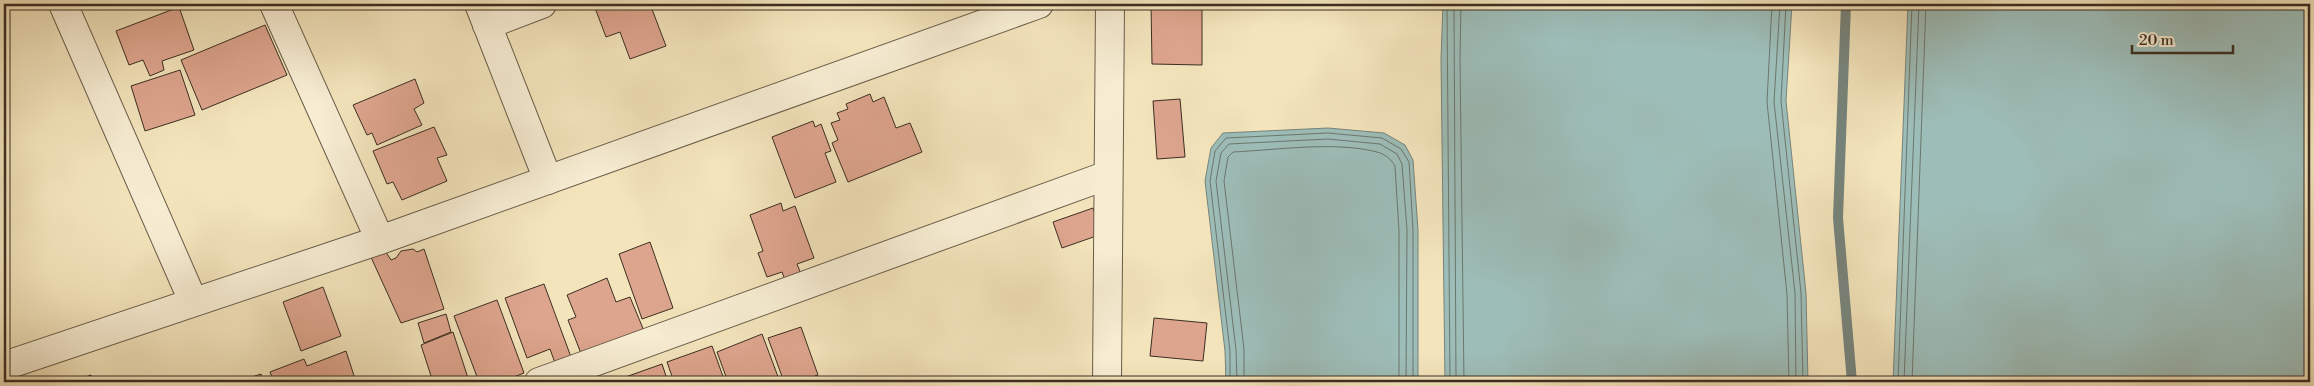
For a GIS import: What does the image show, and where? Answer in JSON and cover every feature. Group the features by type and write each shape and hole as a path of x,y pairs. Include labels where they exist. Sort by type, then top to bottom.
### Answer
{"street":[{"path":"64,4 194,301"},
{"path":"274,4 380,240"},
{"path":"542,4 483,14 548,180"},
{"path":"4,366 380,240 1039,4"},
{"path":"1106,382 1110,4"},
{"path":"539,382 1108,175"}],"water":[{"path":"1443,4 1792,4 1786,101 1806,293 1808,382 1445,382 1441,59"},
{"path":"1908,4 2310,4 2310,382 1893,382"},
{"path":"1328,128 1384,133 1405,145 1413,160 1418,230 1418,382 1226,382 1225,351 1205,181 1211,148 1223,133"}],"building":[{"path":"605,4 625,4 626,7 634,4 650,4 666,46 630,59 620,32 606,37 595,8"},
{"path":"758,4 769,4 769,5 760,9"},
{"path":"1151,4 1202,4 1202,65 1152,64"},
{"path":"179,7 194,50 162,61 164,70 150,76 143,60 129,65 116,31"},
{"path":"265,25 287,75 202,110 181,60"},
{"path":"180,70 195,115 145,131 131,86"},
{"path":"415,79 424,103 414,109 422,125 377,145 372,133 367,135 353,105"},
{"path":"870,94 873,102 884,97 896,128 910,123 922,152 848,182 832,143 838,140 831,123 840,120 837,113 848,109 846,104"},
{"path":"1180,99 1185,157 1157,159 1153,101"},
{"path":"813,121 815,127 821,124 831,151 825,153 836,182 795,198 772,137"},
{"path":"434,127 447,155 437,158 447,181 402,200 393,182 387,184 373,151"},
{"path":"781,203 783,211 795,206 814,258 797,264 801,274 785,280 782,272 767,277 758,253 763,251 750,215"},
{"path":"1093,208 1102,234 1062,248 1053,222"},
{"path":"650,242 673,308 642,319 619,254"},
{"path":"384,249 391,260 396,258 401,251 413,249 417,252 424,249 444,309 401,323 370,255"},
{"path":"607,278 616,302 630,297 644,331 582,356 568,320 576,317 567,295"},
{"path":"544,284 571,357 555,363 550,349 527,358 505,298"},
{"path":"323,287 341,336 301,351 283,302"},
{"path":"497,300 524,373 501,382 479,382 454,316"},
{"path":"446,314 451,332 424,343 418,323"},
{"path":"1154,318 1207,323 1203,361 1150,356"},
{"path":"801,327 818,375 797,382 784,382 768,338"},
{"path":"453,332 468,378 456,382 433,382 421,345"},
{"path":"762,334 780,382 728,382 717,352"},
{"path":"712,346 725,382 674,382 667,362"},
{"path":"346,351 356,382 274,382 270,372 304,359 307,366"},
{"path":"662,364 668,382 621,382 620,379"},
{"path":"261,374 264,382 237,382"},
{"path":"91,375 94,382 71,382"}],"waterway":[{"path":"1846,4 1838,218 1852,382"}]}
